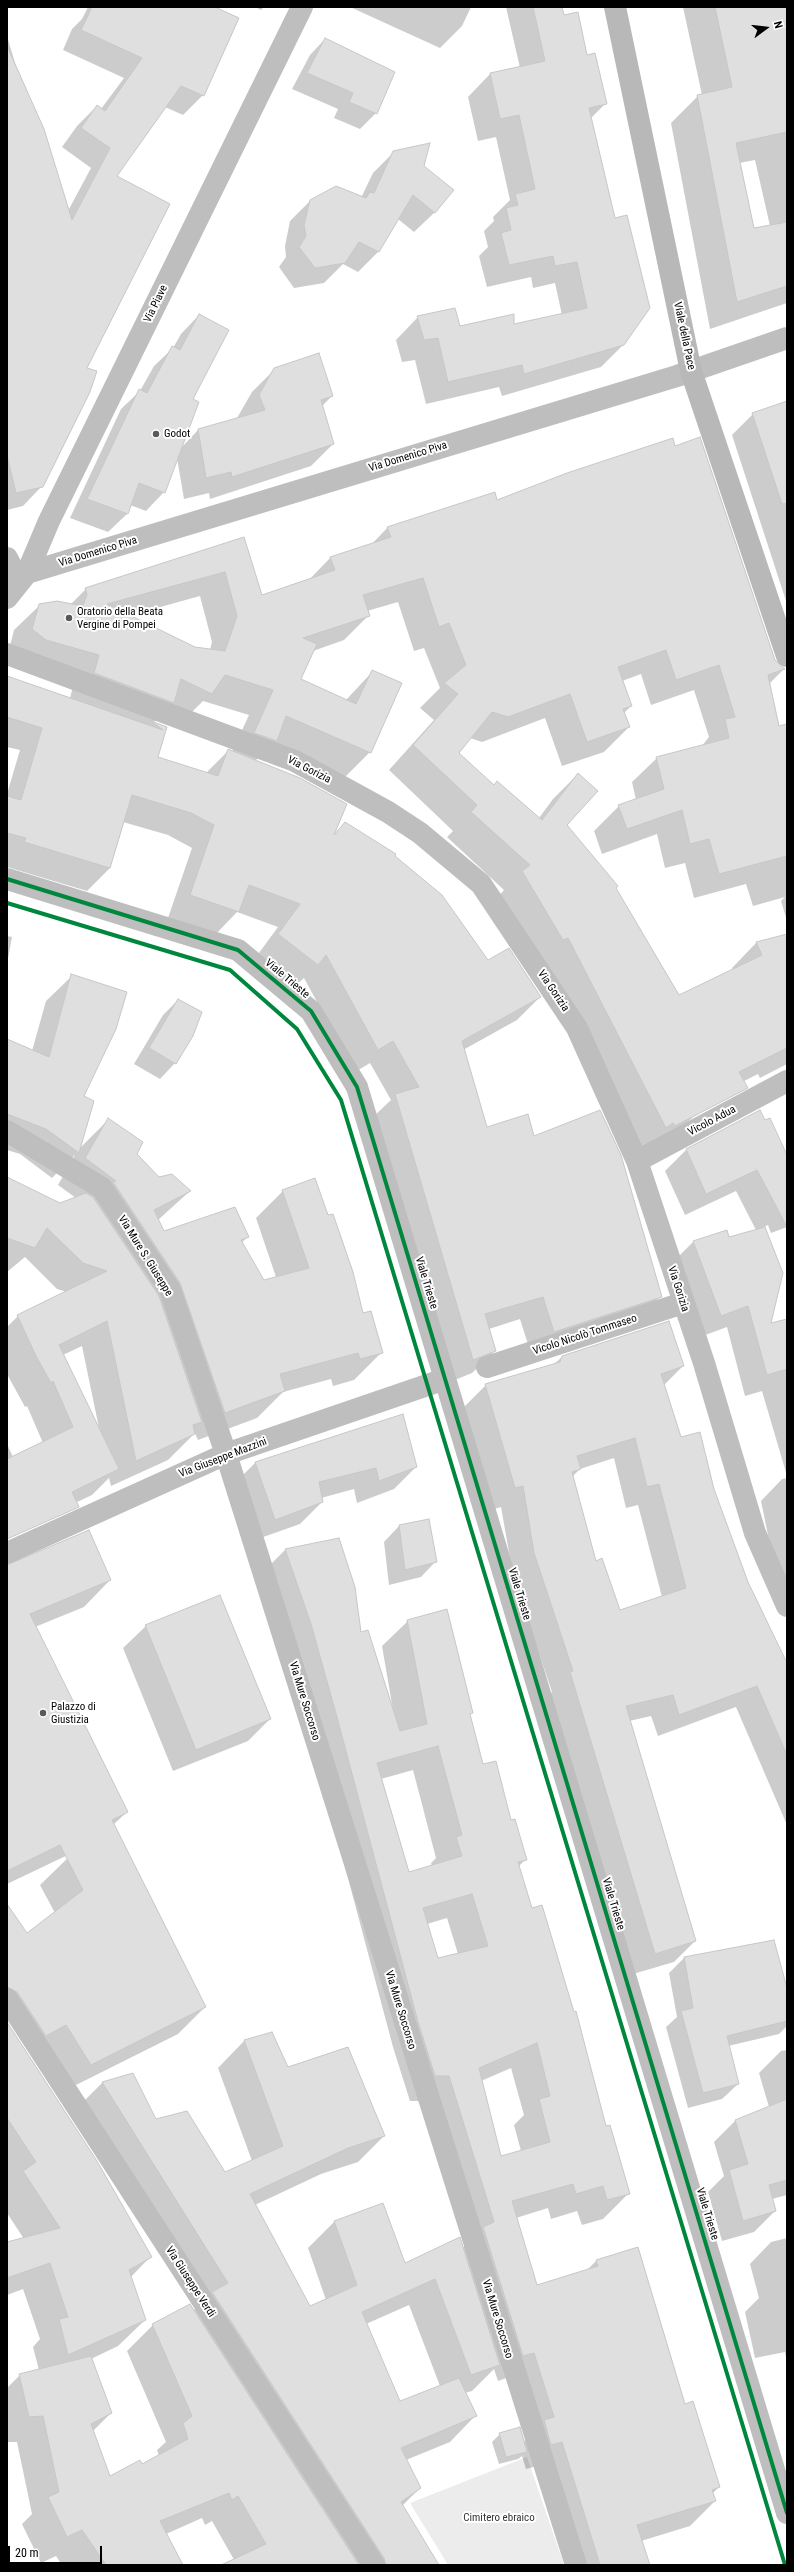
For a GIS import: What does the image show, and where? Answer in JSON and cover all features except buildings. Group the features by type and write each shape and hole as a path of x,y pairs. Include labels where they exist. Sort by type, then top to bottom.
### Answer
{"street":[{"name":"Via Piave","path":"18,584 302,7"},
{"name":"Viale della Pace","path":"615,7 691,371 787,656"},
{"name":"Via Domenico Piva","path":"18,584 691,371 787,338"},
{"path":"7,558 18,584"},
{"name":"Via Gorizia","path":"7,654 295,762 388,812 420,833 480,884 577,1028 637,1161 704,1363 755,1533 787,1606"},
{"name":"Viale Trieste","path":"7,879 238,950 311,1011 357,1087 445,1378 780,2460 787,2513"},
{"name":"Vicolo Adua","path":"637,1161 787,1081"},
{"name":"Via Mure S. Giuseppe","path":"7,1132 102,1188 170,1290 226,1454"},
{"name":"Vicolo Nicolò Tommaseo","path":"487,1367 683,1303"},
{"name":"Via Giuseppe Mazzini","path":"7,1553 226,1454 445,1378"},
{"name":"Via Mure Soccorso","path":"226,1454 576,2565"},
{"name":"Via Giuseppe Verdi","path":"7,1999 374,2565"}],"green space":[{"name":"Cimitero ebraico","path":"527,2457 564,2565 448,2565 410,2503"}],"cycle path":[{"path":"7,879 238,950 311,1011 357,1087 787,2513"},
{"path":"7,903 230,970 297,1029 341,1100 785,2565"}],"place":[{"name":"Godot","path":"156,434"},
{"name":"Oratorio della Beata Vergine di Pompei","path":"69,618"},
{"name":"Palazzo di Giustizia","path":"43,1713"}]}
